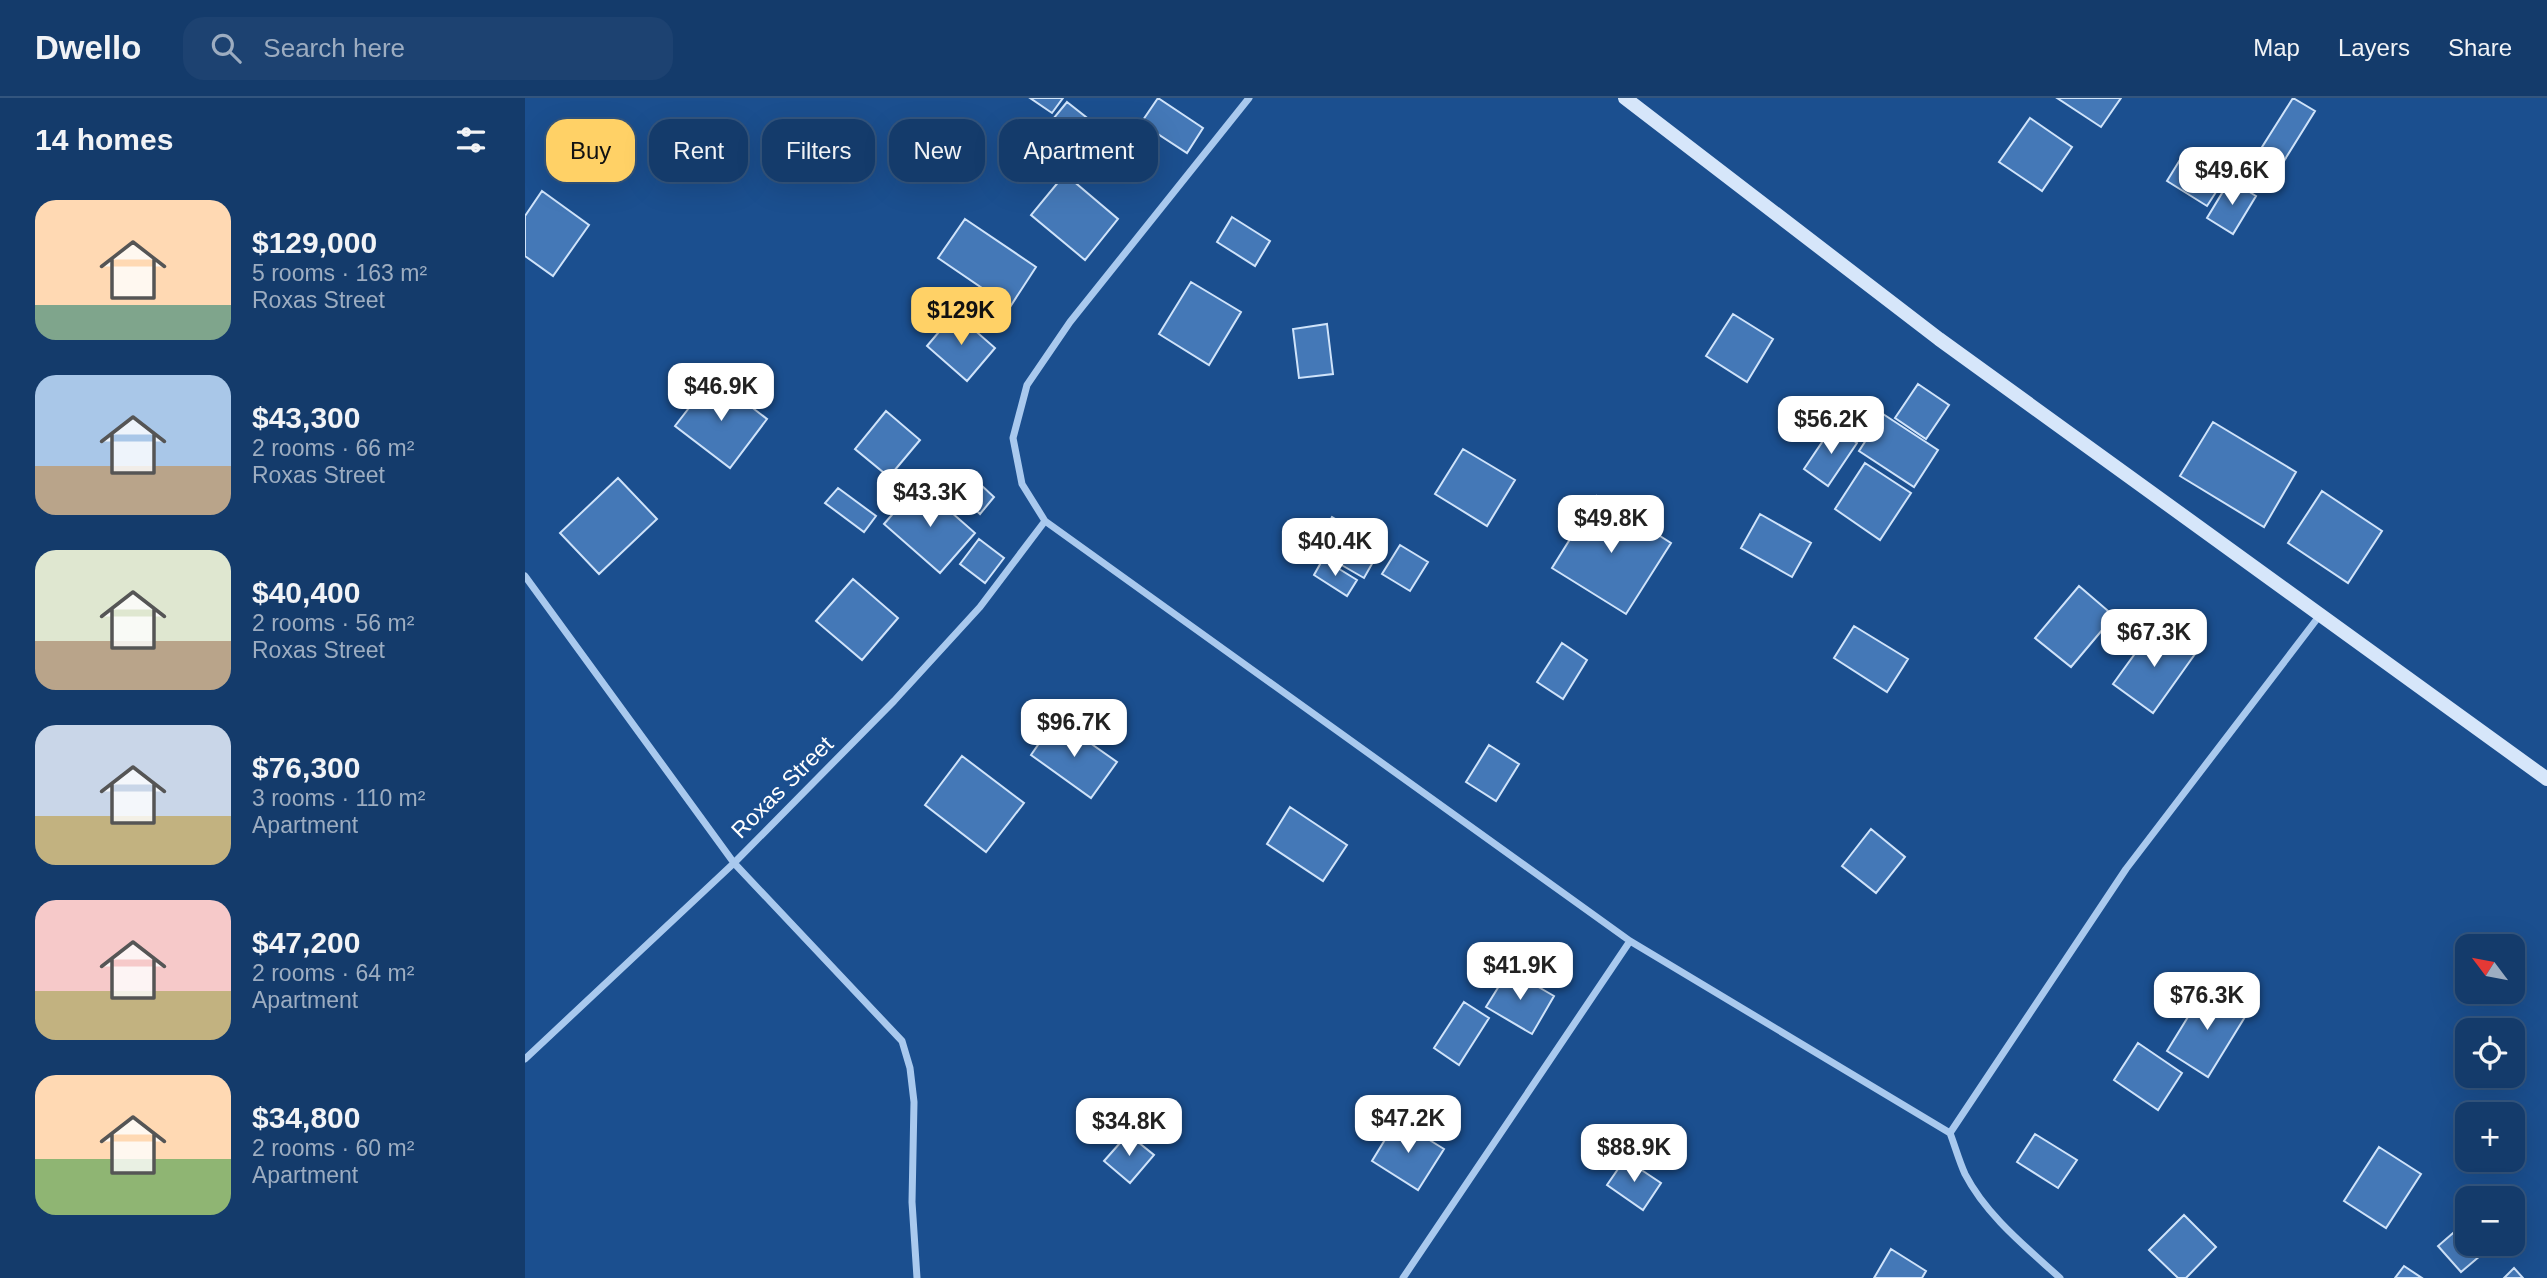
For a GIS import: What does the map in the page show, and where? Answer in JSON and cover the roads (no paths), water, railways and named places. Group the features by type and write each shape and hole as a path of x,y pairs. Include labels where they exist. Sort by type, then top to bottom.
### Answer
{"street":[{"path":"1249,98 1070,322 1027,385 1013,438 1022,484 1045,521 1630,941 1950,1133 1964,1172 1977,1195 2014,1236 2060,1278"},
{"path":"1625,98 1939,339 2547,779"},
{"name":"Roxas Street","path":"525,1059 734,863 894,701 971,616 1045,521"},
{"path":"525,576 734,863 902,1041 910,1068 914,1102 912,1202 916,1278"},
{"path":"1950,1133 2126,869 2321,614"},
{"path":"1403,1278 1630,941"}]}
